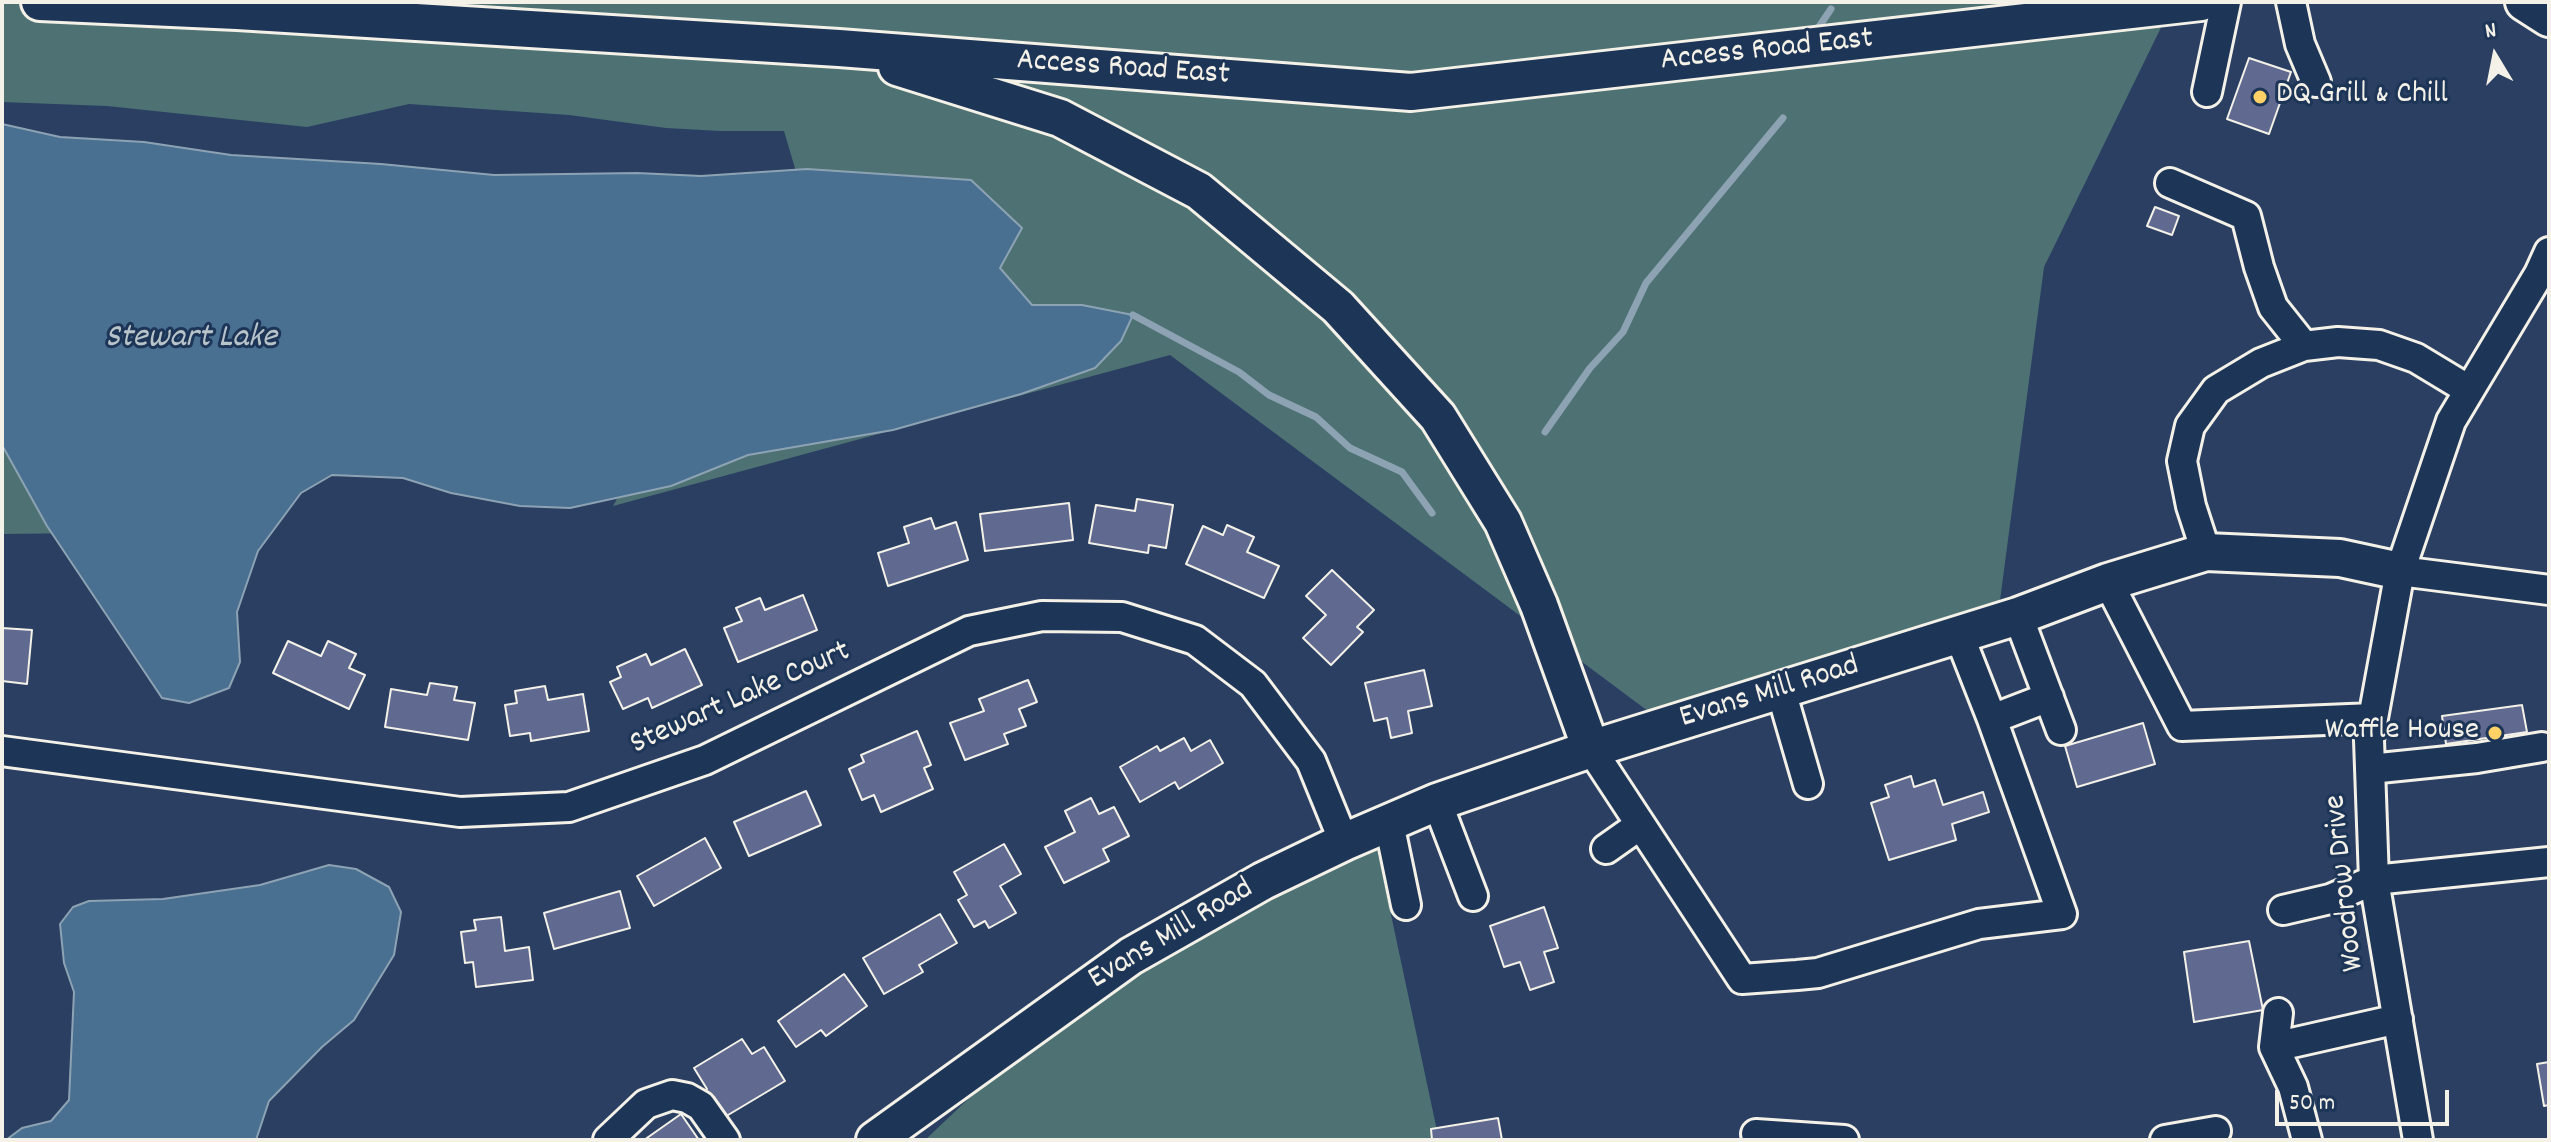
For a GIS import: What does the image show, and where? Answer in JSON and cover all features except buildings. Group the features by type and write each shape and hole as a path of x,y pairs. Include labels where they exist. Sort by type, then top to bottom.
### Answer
{"main road":[{"name":"Access Road East","path":"40,2 404,12 1411,92 2185,3"},
{"path":"2524,2 2549,18"},
{"path":"839,48 1060,118 1199,191 1338,307 1438,417 1503,522 1539,605 1591,749"},
{"name":"Evans Mill Road","path":"875,1140 1131,956 1263,881 1437,802 1591,749 1959,635 2108,582 2206,552 2340,558 2400,571"}],"street":[{"path":"2207,92 2226,2"},
{"path":"2291,2 2300,44 2316,82"},
{"path":"2170,183 2246,216 2273,307 2304,346"},
{"path":"2546,268 2451,421 2400,571 2549,590"},
{"path":"2206,552 2191,506 2182,461 2190,426 2216,390 2261,363 2304,346 2338,342 2379,345 2416,358 2469,390"},
{"name":"Woodrow Drive","path":"2400,571 2369,740 2374,880 2418,1140"},
{"path":"2108,582 2182,726 2373,718"},
{"name":"Stewart Lake Court","path":"2,751 460,812 569,807 705,760 969,631 1042,616 1122,617 1195,640 1253,684 1311,761 1344,842"},
{"path":"2018,616 2061,730"},
{"path":"1591,749 1742,979 1818,973 1872,947 1979,924 2062,914 1959,635"},
{"path":"1781,691 1808,784"},
{"path":"1992,719 2049,697"},
{"path":"2370,769 2477,758 2542,747"},
{"path":"1437,802 1473,896"},
{"path":"1389,823 1406,905"},
{"path":"1606,849 1640,825"},
{"path":"2283,910 2330,899 2374,880 2549,862"},
{"path":"2278,1013 2274,1047 2293,1087 2307,1140"},
{"path":"2274,1047 2398,1019"},
{"path":"608,1140 646,1104 672,1095 687,1098 701,1106 725,1140"},
{"path":"2165,1140 2216,1131"},
{"path":"1756,1134 1844,1140"}],"green space":[{"path":"2,2 1986,2 2171,7 2044,267 1999,608 1660,720 1170,355 613,506 702,345 817,243 784,131 666,128 569,115 409,104 307,127 107,106 2,102"},
{"path":"2,390 86,533 2,534"},
{"path":"1377,849 1439,1140 925,1140 1060,1012 1217,918"}],"water":[{"name":"Stewart Lake","path":"2,124 60,137 144,142 231,155 494,175 637,173 701,176 807,169 971,180 1022,228 1000,268 1032,305 1082,305 1133,315 1121,341 1095,368 1021,394 893,430 748,455 671,486 570,508 520,506 451,493 403,478 332,475 301,493 258,551 237,612 240,662 229,688 189,703 162,698 47,526 2,445"},
{"path":"329,865 356,869 389,887 401,912 394,955 354,1020 322,1047 269,1101 256,1140 6,1140 22,1128 51,1121 69,1100 74,992 64,963 60,924 73,907 89,901 163,899 260,885"}],"waterway":[{"path":"1814,34 1831,9"},
{"path":"1545,432 1590,368 1623,332 1646,283 1783,118"},
{"path":"1133,315 1239,372 1269,395 1316,417 1350,448 1402,472 1432,513"}],"place":[{"name":"DQ Grill & Chill","path":"2260,97"},
{"name":"Waffle House","path":"2495,733"}]}
